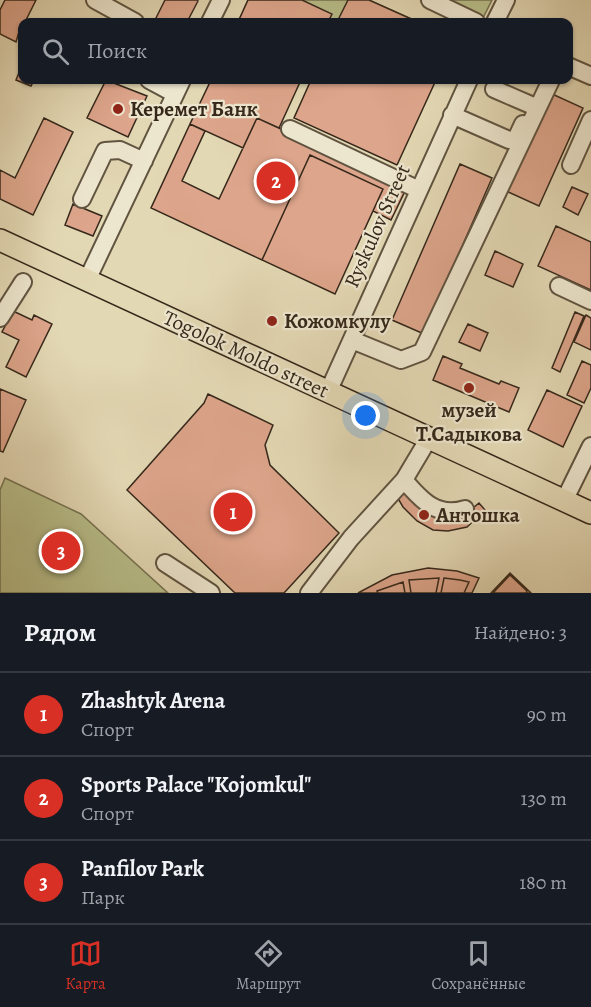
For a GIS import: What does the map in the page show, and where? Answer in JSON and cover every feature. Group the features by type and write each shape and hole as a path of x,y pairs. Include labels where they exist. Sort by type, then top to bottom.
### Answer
{"main road":[{"name":"Togolok Moldo street","path":"0,240 591,513"}],"street":[{"path":"95,0 128,18"},
{"path":"212,18 221,0"},
{"path":"430,0 468,18"},
{"path":"497,18 506,0"},
{"path":"573,68 591,76"},
{"name":"Ryskulov Street","path":"328,392 417,189 467,84"},
{"path":"452,116 514,140 541,84"},
{"path":"352,340 401,360 422,352 549,84"},
{"path":"87,280 178,87"},
{"path":"494,89 531,105"},
{"path":"571,165 591,120"},
{"path":"290,129 417,189"},
{"path":"82,199 105,151 120,150 144,161"},
{"path":"0,318 23,282"},
{"path":"559,286 591,302"},
{"path":"309,593 351,538 404,480 429,438"},
{"path":"564,501 591,446"},
{"path":"404,480 430,506 454,513 465,509"},
{"path":"165,563 211,593"}],"green space":[{"path":"248,0 369,0 409,18 240,18"},
{"path":"441,0 492,0 483,18 478,18"},
{"path":"5,478 81,514 168,593 0,593 0,490"}],"building":[{"path":"5,0 36,0 27,18 18,18 16,42 0,34 0,10"},
{"path":"165,0 198,1 189,18 156,18"},
{"path":"248,0 302,0 332,14 330,18 240,18"},
{"path":"348,0 369,0 409,18 339,18"},
{"path":"104,84 116,84 147,96 128,137 87,118"},
{"path":"209,84 299,84 279,128 257,118 243,148 190,124"},
{"path":"309,84 434,84 397,165 294,118"},
{"path":"550,93 583,108 539,206 506,191"},
{"path":"44,118 73,132 33,215 0,199 0,170 15,178"},
{"path":"257,118 407,187 391,220 373,211 383,189 310,155 262,260 151,208 190,124 205,131 182,181 219,199"},
{"path":"310,155 383,189 335,294 262,260"},
{"path":"460,164 492,178 424,334 392,320"},
{"path":"572,187 588,194 578,215 563,207"},
{"path":"73,204 102,216 93,236 65,225"},
{"path":"556,226 591,242 591,290 538,266"},
{"path":"495,251 523,264 513,287 485,275"},
{"path":"13,311 32,320 34,315 52,324 26,377 6,367 19,340 2,332"},
{"path":"575,312 584,316 560,372 552,368"},
{"path":"586,315 591,318 591,350 574,342"},
{"path":"468,324 488,333 480,351 459,342"},
{"path":"443,356 462,364 460,368 499,384 501,381 519,388 509,412 433,380"},
{"path":"582,361 591,365 591,388 584,403 567,395"},
{"path":"0,389 26,400 3,452 0,451"},
{"path":"547,390 582,406 563,447 528,430"},
{"path":"208,394 273,425 265,445 270,465 339,533 284,593 235,593 127,490 204,403"},
{"path":"405,489 423,511 442,520 461,518 479,503 485,510 467,527 448,531 433,530 417,521 403,507 396,495"},
{"path":"428,568 457,571 479,578 472,593 358,593 392,575"},
{"path":"510,573 531,593 491,593"},
{"path":"510,575 527,591 526,593 493,593"},
{"path":"439,578 436,593 411,593 409,580"},
{"path":"444,578 469,582 464,593 441,593"},
{"path":"403,582 405,593 378,593 377,591"}],"place":[{"name":"Керемет Банк","path":"118,109"},
{"name":"Sports Palace \"Kojomkul\"","path":"276,181"},
{"name":"Кожомкулу","path":"272,321"},
{"name":"музей Т.Садыкова","path":"469,388"},
{"name":"Zhashtyk Arena","path":"233,512"},
{"name":"Антошка","path":"424,515"},
{"name":"Panfilov Park","path":"61,551"}]}
